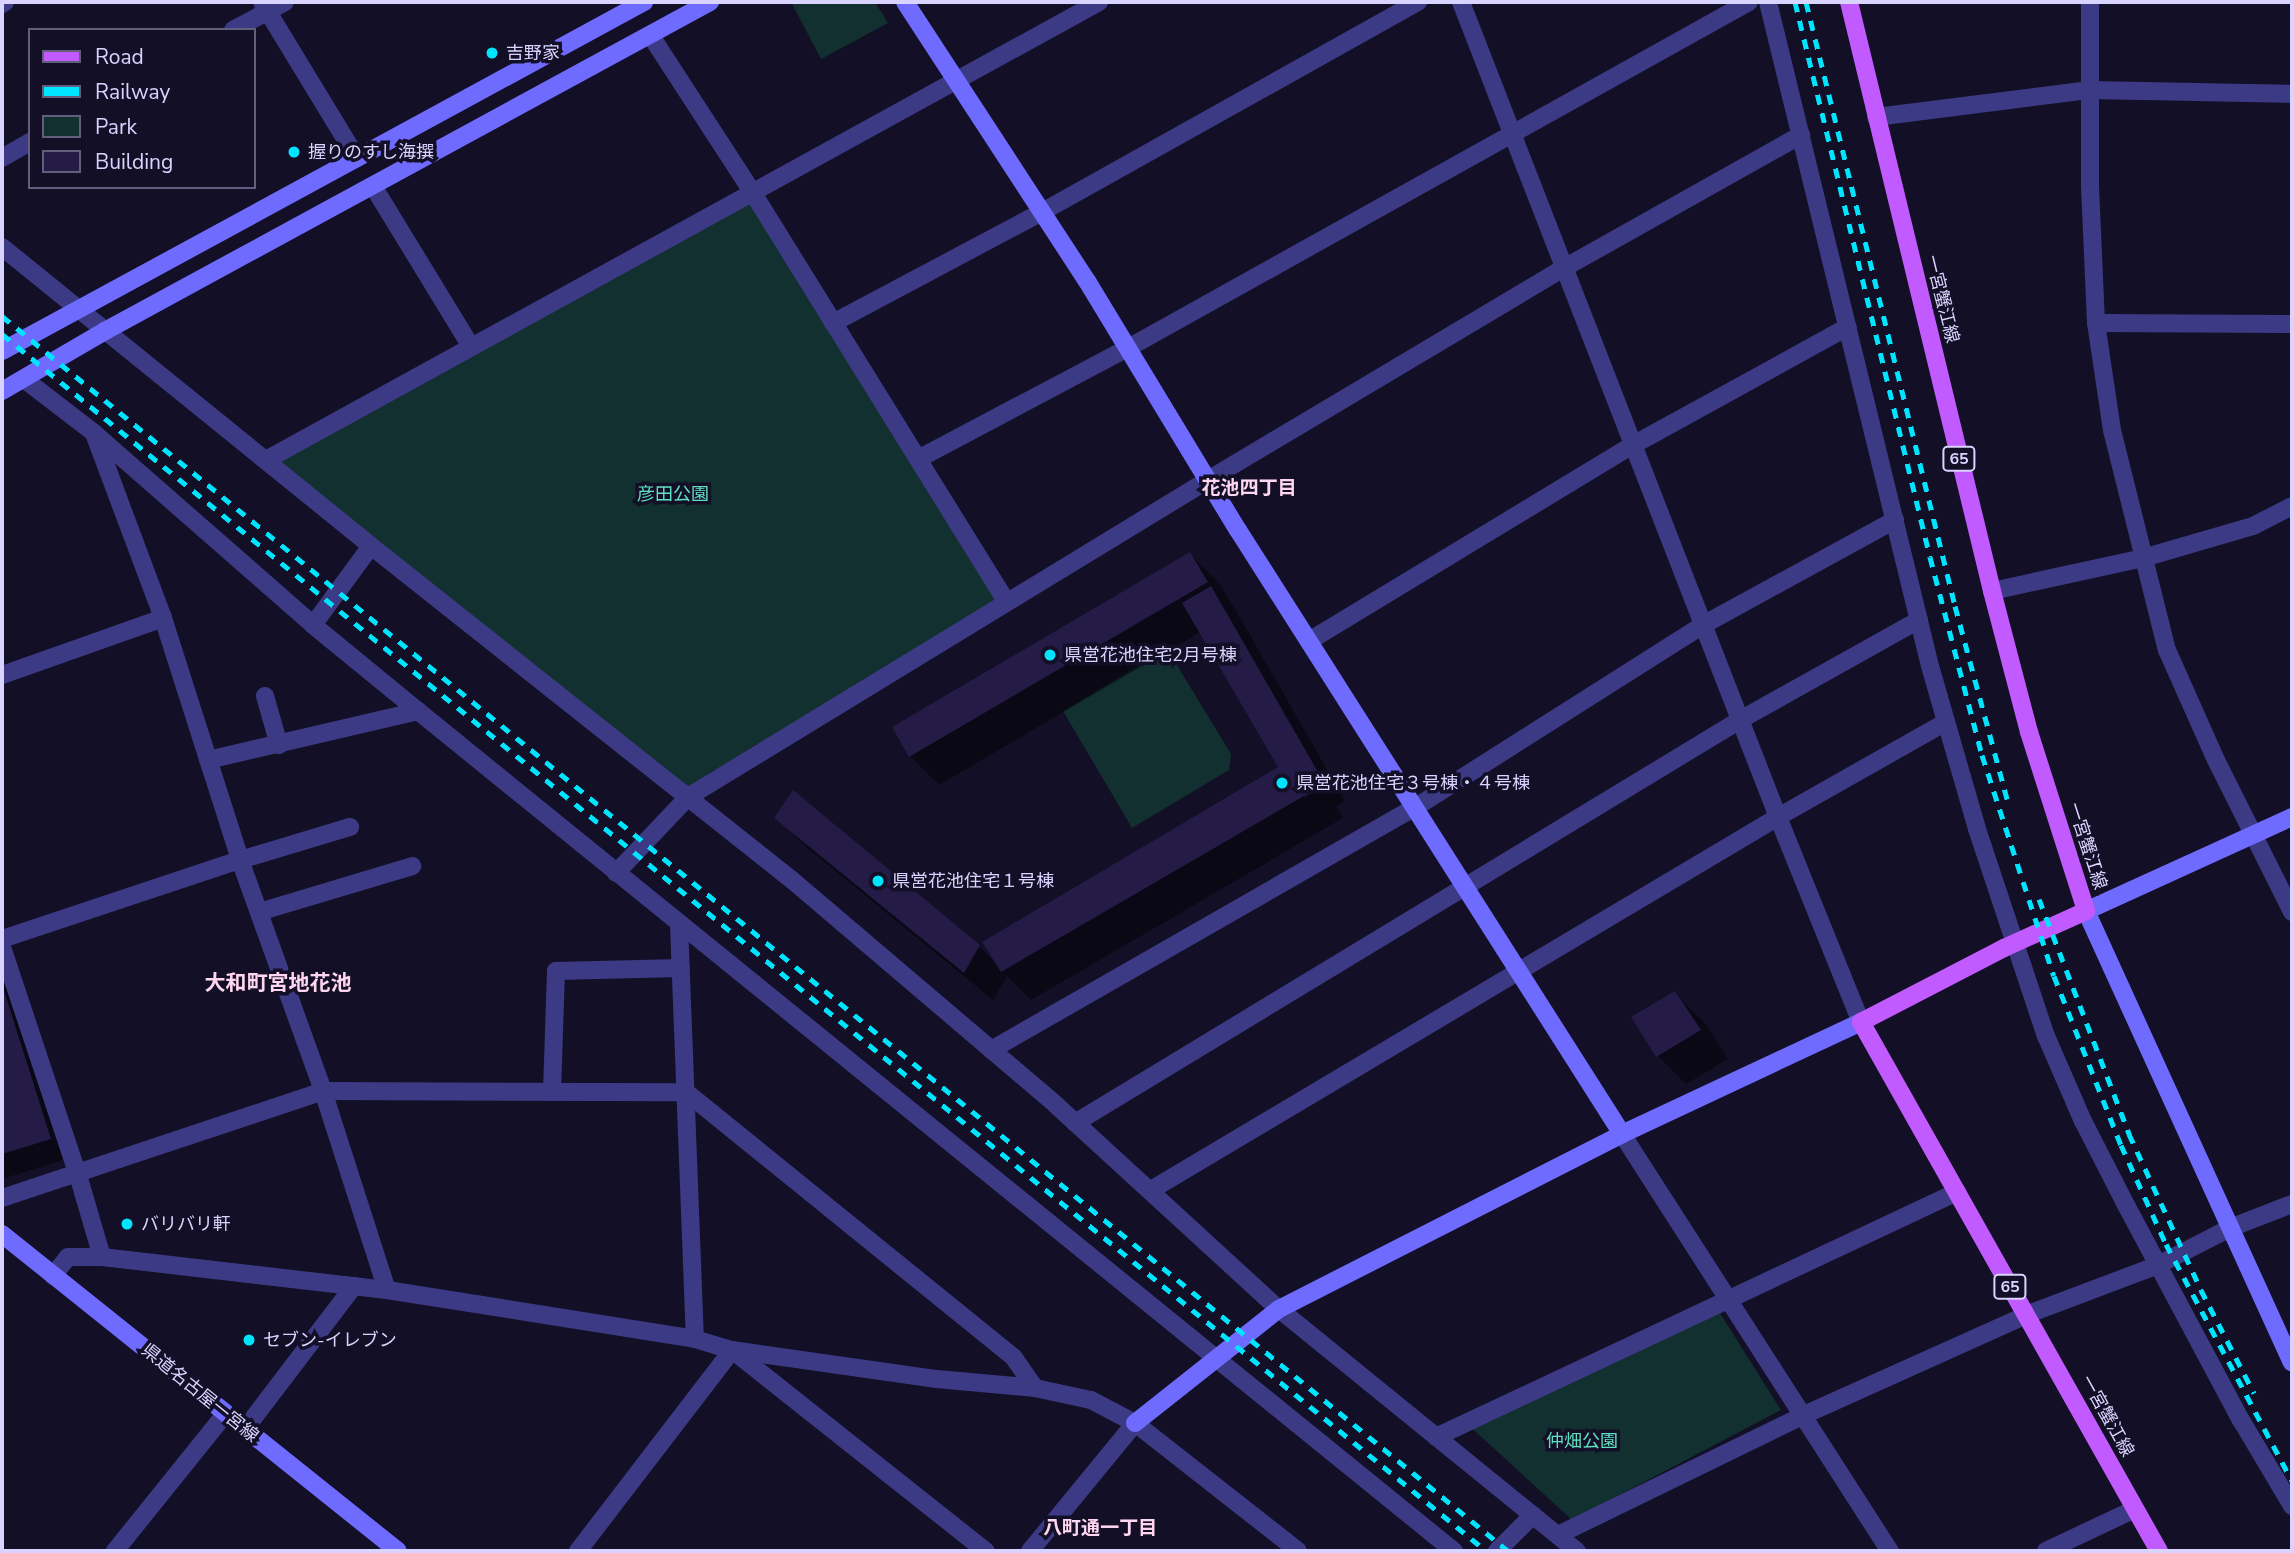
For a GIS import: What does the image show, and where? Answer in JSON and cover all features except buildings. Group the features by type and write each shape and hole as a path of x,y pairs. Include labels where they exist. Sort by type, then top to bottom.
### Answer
{"main road":[{"name":"一宮蟹江線","path":"1849,2 2029,733 2086,911 1861,1022 2159,1551"}],"street":[{"path":"236,28 265,6 285,2"},
{"path":"2,391 106,331 710,2"},
{"path":"905,2 1042,212 1309,641 1622,1135 1890,1551"},
{"path":"266,460 470,345 957,82 1099,2"},
{"path":"833,323 1042,212 1418,2"},
{"path":"1030,1551 1135,1423 1279,1309 1622,1135 1861,1022 1777,817 1461,2"},
{"path":"918,459 1128,348 1513,136 1749,2"},
{"path":"1768,2 1946,722 2046,1035 2083,1121 2158,1265 2241,1420 2292,1506"},
{"path":"2090,2 2096,324 2112,430 2167,650 2292,912"},
{"path":"2,351 636,4"},
{"path":"265,6 357,158"},
{"path":"651,36 753,193 1007,602"},
{"path":"1876,117 2090,90 2292,94"},
{"path":"616,873 688,797 1208,480 1564,268 1801,135"},
{"path":"2,158 28,143"},
{"path":"373,186 470,345"},
{"path":"2,247 371,547 792,880 1075,1122 1279,1309 1577,1551"},
{"path":"2096,324 2292,324"},
{"path":"1309,641 1633,445 1849,327"},
{"path":"24,379 94,433 313,625 679,925 975,1161 1454,1551"},
{"path":"94,433 163,618 240,860 323,1091 387,1290"},
{"path":"1992,591 2143,558 2253,526 2292,506"},
{"path":"991,1050 1416,807 1703,625 1895,520"},
{"path":"313,625 371,547"},
{"path":"2,675 163,618"},
{"path":"1075,1122 1740,720 1919,620"},
{"path":"265,696 279,745"},
{"path":"208,760 418,711"},
{"path":"1151,1190 1777,817 1946,722"},
{"path":"2292,817 2086,911 2292,1362"},
{"path":"2,939 240,860 350,827"},
{"path":"259,912 412,866"},
{"path":"679,925 695,1339"},
{"path":"2,947 78,1175 102,1257"},
{"path":"552,1092 556,971 681,968"},
{"path":"2,1198 78,1175 323,1091 686,1093 1014,1358 1035,1388"},
{"path":"1436,1437 1957,1192"},
{"path":"1558,1535 1804,1415 2026,1315 2158,1265 2230,1228 2292,1204"},
{"name":"県道名古屋一宮線","path":"2,1235 398,1551"},
{"path":"53,1276 68,1257 102,1257 354,1286 695,1339 732,1350 937,1378 1035,1388 1091,1400 1135,1423 1298,1551"},
{"path":"245,1429 354,1286"},
{"path":"578,1551 732,1350"},
{"path":"732,1350 986,1551"},
{"path":"114,1551 225,1414"},
{"path":"2046,1551 2135,1509"},
{"path":"1497,1551 1533,1515"}],"green space":[{"path":"791,2 875,2 888,23 821,59"},
{"name":"彦田公園","path":"749,200 1002,601 752,747 691,787 684,787 276,460"},
{"path":"1156,655 1172,657 1231,754 1229,770 1132,828 1063,711"},
{"name":"仲畑公園","path":"1718,1310 1781,1410 1572,1520 1465,1422"}],"railway":[{"path":"1795,2 1930,557 1982,755 2054,976 2121,1145 2166,1244 2292,1481"},
{"path":"1806,2 1955,606 2009,806"},
{"path":"2,316 1508,1551"},
{"path":"2,334 1486,1551"},
{"path":"2039,899 2129,1134 2201,1290 2254,1393"}],"place":[{"name":"吉野家","path":"492,53"},
{"name":"握りのすし海撰","path":"294,152"},
{"name":"県営花池住宅2月号棟","path":"1050,655"},
{"name":"県営花池住宅３号棟・４号棟","path":"1282,783"},
{"name":"県営花池住宅１号棟","path":"878,881"},
{"name":"バリバリ軒","path":"127,1224"},
{"name":"セブン-イレブン","path":"249,1340"}],"district":[{"name":"花池四丁目","path":"1249,489"},
{"name":"大和町宮地花池","path":"278,983"},
{"name":"八町通一丁目","path":"1100,1529"}]}
